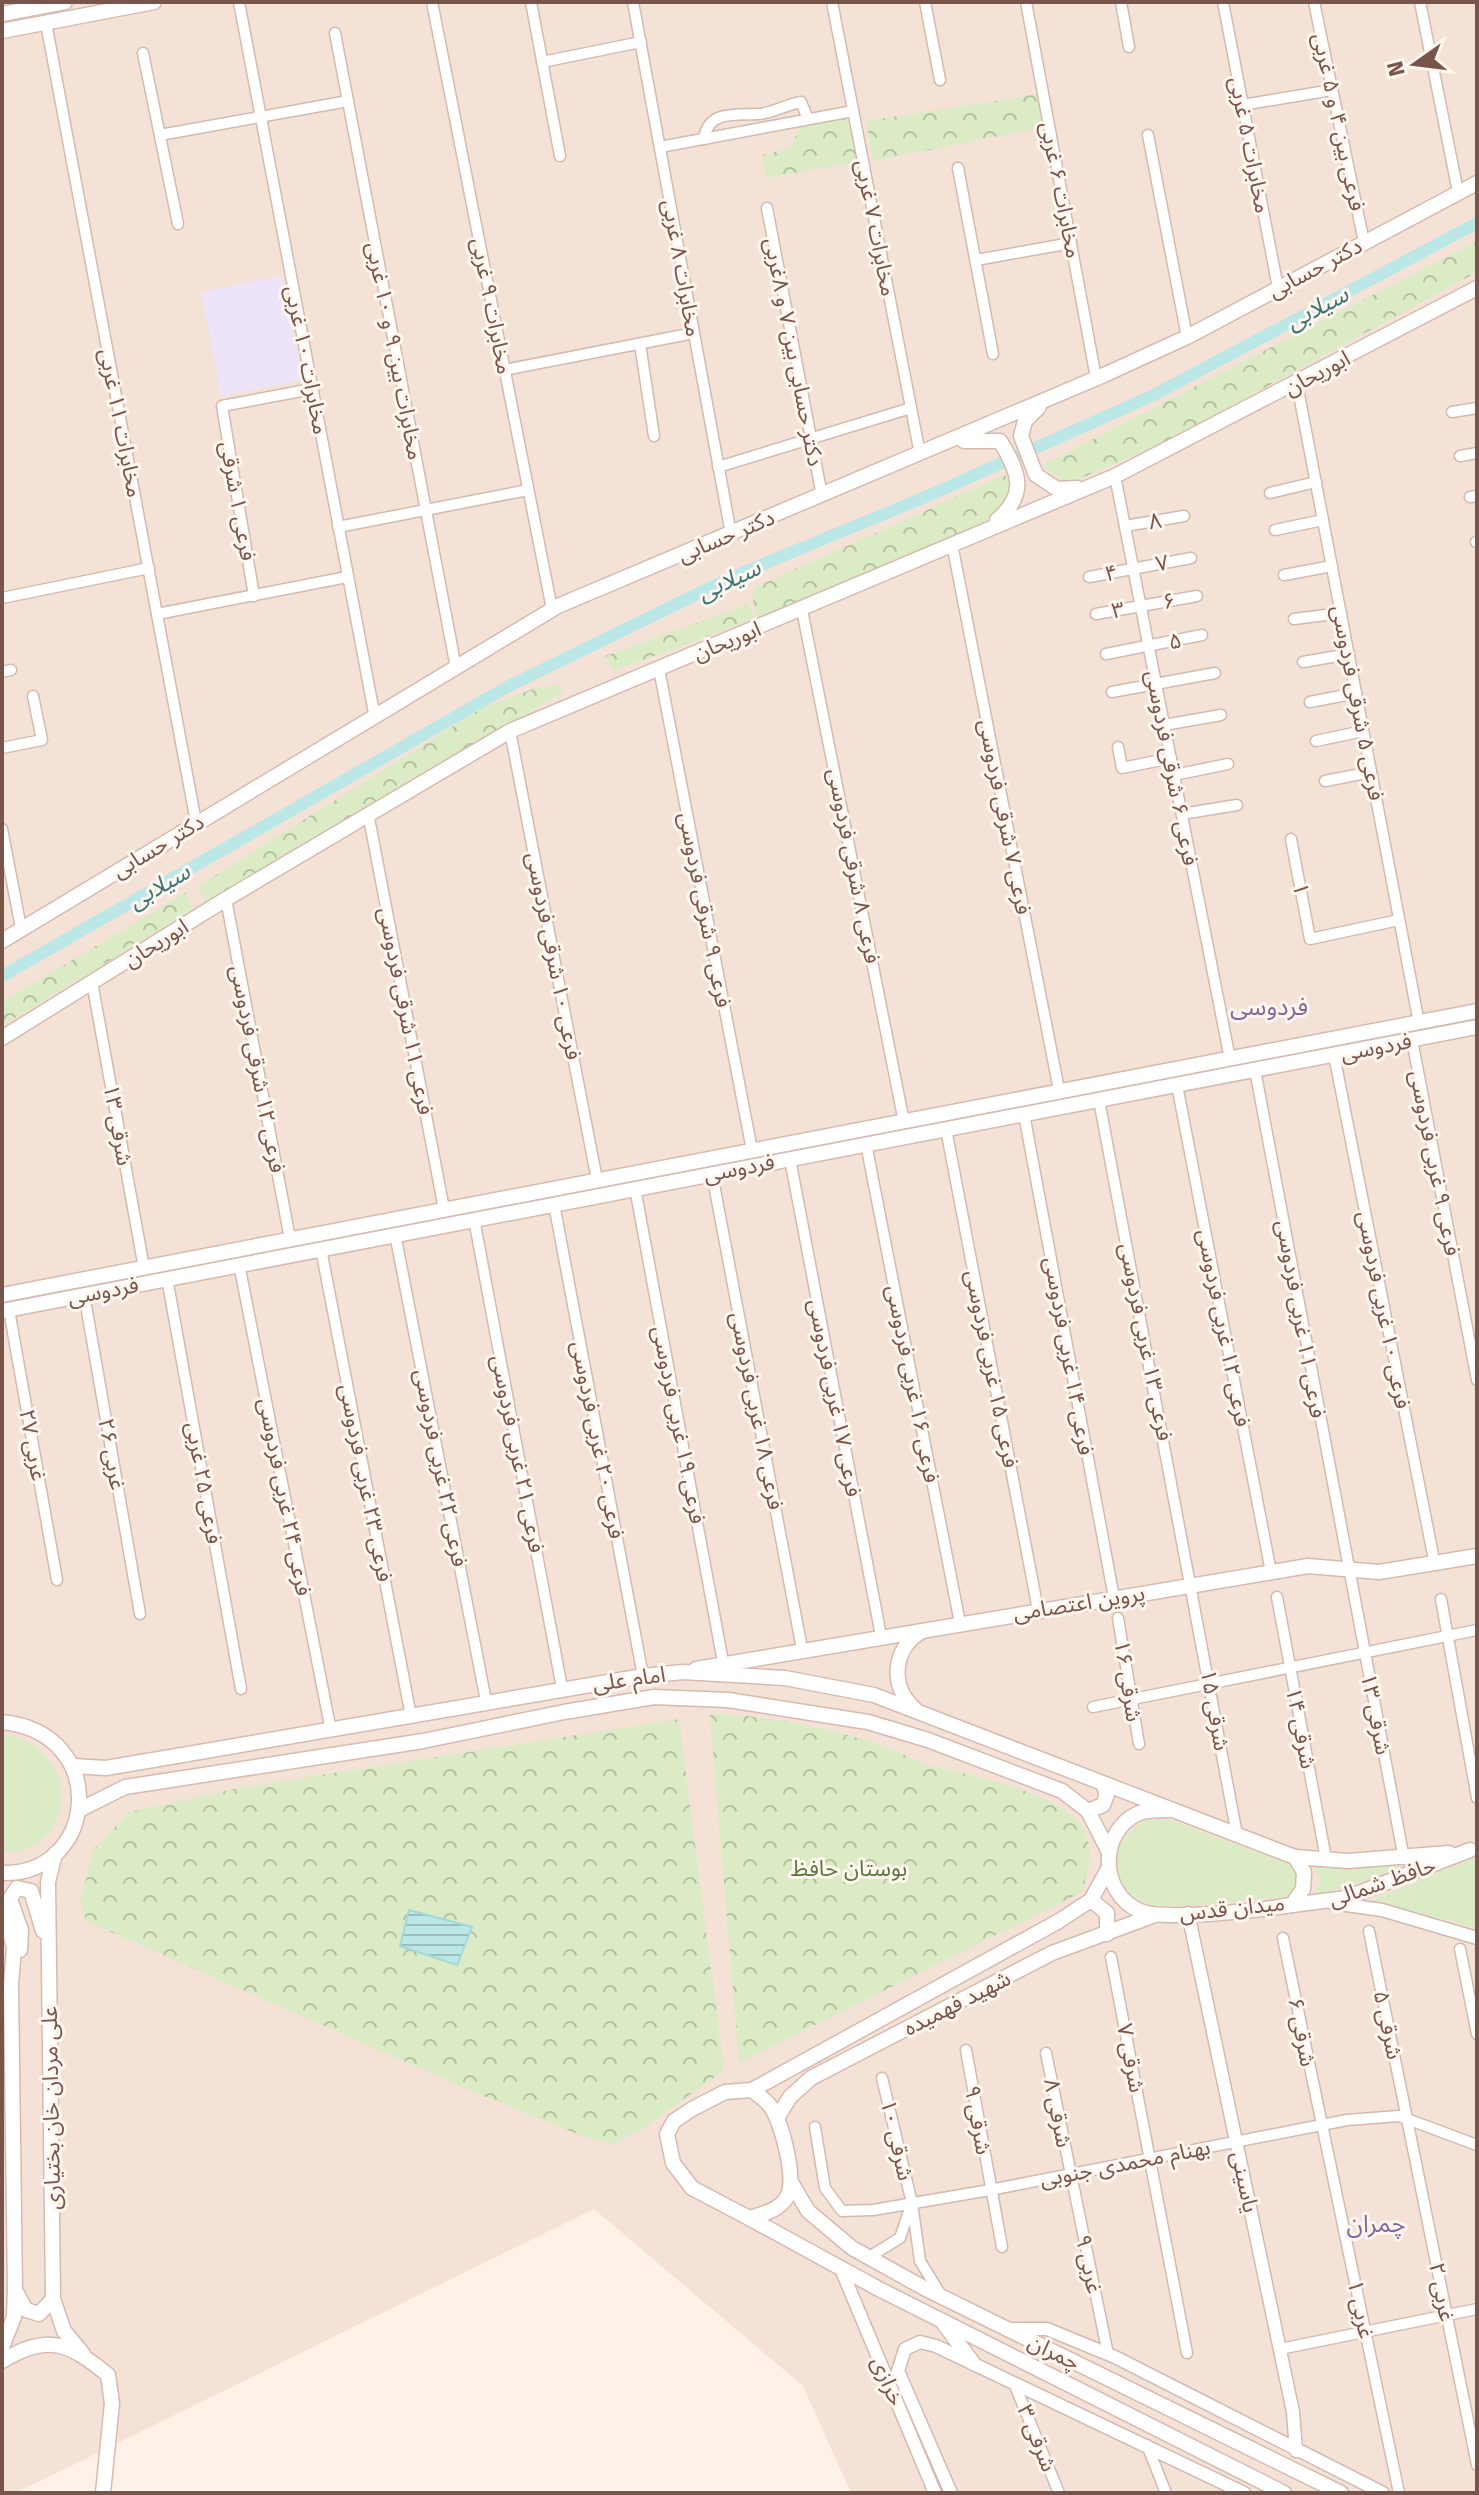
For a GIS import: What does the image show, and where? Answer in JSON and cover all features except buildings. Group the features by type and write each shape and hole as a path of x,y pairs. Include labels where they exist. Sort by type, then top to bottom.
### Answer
{"main road":[{"path":"2,14 65,2"},
{"path":"2,31 154,2"},
{"name":"دکتر حسابی","path":"2,941 552,609 948,443 1187,337 1477,183"},
{"name":"ابوریحان","path":"2,1038 368,813 510,731 1115,476 1477,291"},
{"path":"1052,397 1030,416 1021,431 1021,440 1037,477 1057,489 1090,487"},
{"path":"948,443 1000,441 1018,484 1012,508 988,529"},
{"name":"فردوسی","path":"6,1310 474,1219 504,1206 597,1180 1477,1011"},
{"name":"فردوسی","path":"4,1295 444,1209 554,1204 1477,1027"},
{"path":"4,1295 6,1310"},
{"name":"پروین اعتصامی","path":"683,1672 723,1662 1308,1566 1379,1572 1477,1556"},
{"path":"921,1714 902,1693 898,1664 911,1638 930,1628"},
{"name":"امام علی","path":"73,1766 106,1768 331,1731 562,1688 683,1672 785,1678 874,1695 1169,1810"},
{"name":"امام علی","path":"79,1810 125,1787 423,1741 654,1697 728,1700 868,1722 928,1740 1062,1791 1088,1811 1109,1852"},
{"path":"470,1705 460,1714 462,1723 478,1729"},
{"path":"423,1741 435,1732 437,1724 429,1713"},
{"path":"2,1722 24,1724 46,1734 64,1751 73,1766 80,1791 79,1810 71,1834 55,1854 36,1867 2,1873"},
{"path":"104,1797 88,1793 86,1781 106,1768"},
{"path":"1088,1811 1099,1809 1106,1800 1103,1784"},
{"path":"1107,1934 1107,1913 1091,1900 1108,1869 1109,1852 1115,1835 1126,1821 1141,1812 1169,1810 1295,1857"},
{"name":"حافظ شمالی","path":"1295,1857 1404,1859 1474,1849"},
{"name":"حافظ شمالی","path":"1292,1905 1325,1902 1373,1888 1474,1849"},
{"name":"علی مردان خان بختیاری","path":"55,1854 48,1882 53,2299 64,2331 83,2354 108,2375 112,2403 103,2493"},
{"name":"میدان قدس","path":"1108,1869 1124,1901 1155,1915 1188,1913 1292,1905 1305,1880 1295,1857"},
{"path":"13,1962 21,1938 10,1899 17,1888 31,1891 48,1959"},
{"name":"شهید فهمیده","path":"752,2090 1091,1900"},
{"name":"علی مردان خان بختیاری","path":"2,1905 14,1947 15,2290 14,2317 2,2347"},
{"name":"شهید فهمیده","path":"777,2118 790,2097 811,2078 1052,1953 1155,1915"},
{"path":"752,2090 769,2104 777,2118 782,2127 791,2182 787,2197 774,2210 749,2218 692,2188 673,2163 667,2134 674,2121 725,2092 752,2090"},
{"name":"چمران","path":"791,2182 808,2211 830,2232 869,2257 942,2297 1341,2493"},
{"name":"چمران","path":"749,2218 841,2269 1284,2493"},
{"path":"15,2290 26,2310 39,2314 53,2299"},
{"path":"941,2320 973,2363"},
{"path":"2,2361 41,2344 66,2345 83,2354"}],"street":[{"name":"مخابرات ۱۰ غربی","path":"239,2 375,718"},
{"name":"مخابرات ۹ غربی","path":"432,2 552,609"},
{"path":"531,2 560,156"},
{"name":"مخابرات ۸ غربی","path":"633,2 731,534"},
{"name":"مخابرات ۷ غربی","path":"832,2 920,454"},
{"path":"925,2 940,80"},
{"name":"مخابرات ۶ غربی","path":"1026,2 1096,378"},
{"path":"1121,2 1129,47"},
{"name":"مخابرات ۵ غربی","path":"1223,2 1278,288"},
{"name":"فرعی بین ۴ و ۵ غربی","path":"1314,2 1364,242"},
{"path":"1420,2 1458,192"},
{"name":"مخابرات ۱۱ غربی","path":"46,23 196,822"},
{"name":"مخابرات بین ۹ و ۱۰ غربی","path":"335,33 456,668"},
{"path":"542,62 641,42"},
{"path":"143,53 178,224"},
{"path":"1242,105 1332,90"},
{"path":"160,135 348,101"},
{"path":"704,139 706,126 713,118 746,112 757,114 801,102 808,119"},
{"path":"660,147 853,111"},
{"path":"1148,135 1187,337"},
{"path":"958,168 993,354"},
{"name":"دکتر حسابی بین ۷ و ۸غربی","path":"767,208 822,496"},
{"path":"976,260 1071,243"},
{"path":"504,370 694,333"},
{"path":"640,344 654,436"},
{"name":"فرعی ۵ شرقی فردوسی","path":"1297,384 1419,1023"},
{"name":"فرعی ۱ شرقی","path":"254,596 222,406 312,389"},
{"path":"718,467 911,408"},
{"path":"1452,412 1477,408"},
{"path":"1460,456 1477,453"},
{"name":"فرعی ۶ شرقی فردوسی","path":"1115,476 1230,1059"},
{"path":"1270,493 1316,482"},
{"path":"338,527 528,490"},
{"name":"۸","path":"1125,526 1184,516"},
{"path":"1275,530 1323,520"},
{"name":"فرعی ۷ شرقی فردوسی","path":"952,544 1059,1090"},
{"name":"۷","path":"1133,569 1191,558"},
{"path":"1284,575 1332,566"},
{"path":"2,598 149,568"},
{"name":"۴","path":"1089,577 1133,569"},
{"path":"157,614 347,577"},
{"name":"۶","path":"1141,606 1197,596"},
{"name":"۳","path":"1096,614 1141,606"},
{"name":"فرعی ۸ شرقی فردوسی","path":"802,610 904,1122"},
{"path":"1294,619 1341,613"},
{"name":"۵","path":"1106,654 1202,635"},
{"path":"1303,662 1349,654"},
{"name":"فرعی ۹ شرقی فردوسی","path":"659,669 752,1150"},
{"path":"1112,692 1215,673"},
{"path":"1310,702 1356,693"},
{"path":"2,748 42,740 33,696"},
{"path":"1164,725 1221,715"},
{"name":"فرعی ۱۰ شرقی فردوسی","path":"510,731 597,1180"},
{"path":"1316,741 1363,731"},
{"path":"1118,747 1122,768 1171,758"},
{"path":"1174,775 1228,764"},
{"path":"1325,781 1371,772"},
{"path":"1182,814 1237,805"},
{"name":"فرعی ۱۱ شرقی فردوسی","path":"368,813 444,1209"},
{"path":"2,829 21,928"},
{"name":"۱","path":"1291,839 1310,939 1399,920"},
{"name":"فرعی ۱۲ شرقی فردوسی","path":"226,899 290,1239"},
{"name":"۱۳ شرقی","path":"92,982 144,1268"},
{"name":"فرعی ۹ غربی فردوسی","path":"1412,1040 1477,1380"},
{"name":"فرعی ۱۰ غربی فردوسی","path":"1334,1055 1435,1565"},
{"name":"فرعی ۱۱ غربی فردوسی","path":"1255,1070 1347,1569"},
{"name":"فرعی ۱۲ غربی فردوسی","path":"1177,1085 1271,1572"},
{"name":"فرعی ۱۳ غربی فردوسی","path":"1099,1100 1193,1585"},
{"name":"فرعی ۱۴ غربی فردوسی","path":"1024,1114 1114,1598"},
{"name":"فرعی ۱۵ غربی فردوسی","path":"946,1129 1038,1610"},
{"name":"فرعی ۱۶ غربی فردوسی","path":"866,1144 960,1623"},
{"name":"فرعی ۱۷ غربی فردوسی","path":"790,1159 881,1636"},
{"name":"فرعی ۱۸ غربی فردوسی","path":"712,1174 802,1649"},
{"name":"فرعی ۱۹ غربی فردوسی","path":"635,1188 723,1662"},
{"name":"فرعی ۲۰ غربی فردوسی","path":"554,1204 643,1676"},
{"name":"فرعی ۲۱ غربی فردوسی","path":"474,1219 562,1688"},
{"name":"فرعی ۲۲ غربی فردوسی","path":"395,1234 486,1701"},
{"name":"فرعی ۲۳ غربی فردوسی","path":"321,1249 411,1716"},
{"name":"فرعی ۲۴ غربی فردوسی","path":"239,1264 331,1731"},
{"name":"فرعی ۲۵ غربی","path":"167,1278 241,1689"},
{"name":"۲۶ غربی","path":"84,1294 140,1614"},
{"name":"۲۷ غربی","path":"6,1310 57,1580"},
{"name":"۱۳ شرقی","path":"1347,1569 1404,1859"},
{"name":"۱۵ شرقی","path":"1193,1585 1237,1835"},
{"name":"۱۴ شرقی","path":"1277,1597 1326,1859"},
{"path":"1441,1599 1477,1798"},
{"name":"۱۶ شرقی","path":"1118,1618 1139,1744"},
{"path":"1093,1707 1477,1630"},
{"path":"1325,1902 1382,1910 1477,1938"},
{"name":"یاسینی","path":"1188,1913 1293,2412 1296,2451"},
{"name":"۵ شرقی","path":"1369,1931 1407,2118"},
{"name":"۶ شرقی","path":"1283,1938 1320,2125"},
{"path":"1460,1949 1477,2034"},
{"name":"۷ شرقی","path":"1111,1957 1151,2158"},
{"name":"۹ شرقی","path":"966,2050 1002,2247"},
{"name":"۸ شرقی","path":"1046,2053 1070,2174"},
{"name":"۱۰ شرقی","path":"882,2078 912,2203 920,2261 942,2297"},
{"name":"بهنام محمدی جنوبی","path":"815,2127 825,2188 842,2211 990,2190 1320,2125 1376,2118 1407,2118 1477,2145"},
{"name":"۲ غربی","path":"1407,2118 1477,2465"},
{"name":"۱ غربی","path":"1320,2125 1399,2493"},
{"path":"1151,2158 1187,2353"},
{"name":"۹ غربی","path":"1070,2174 1108,2354"},
{"path":"869,2257 900,2238 912,2203"},
{"name":"خرازی","path":"841,2269 935,2493"},
{"path":"1280,2349 1477,2309"},
{"path":"1008,2329 1047,2329 1108,2354 1383,2493"},
{"name":"چمران","path":"901,2379 901,2355 920,2342 973,2363 1244,2493"},
{"name":"خرازی","path":"901,2379 951,2493"},
{"name":"۳ شرقی","path":"1014,2383 1059,2493"},
{"path":"1147,2445 1166,2493"}],"shaded area":[{"path":"2,2 1477,2 1477,2493 851,2493 803,2386 594,2209 16,2493 2,2493"},
{"path":"282,276 302,380 221,396 201,292"}],"green space":[{"path":"1039,94 1045,127 873,161 866,121"},
{"path":"849,117 859,162 766,178 763,155 790,148 801,126"},
{"path":"1477,241 1477,272 1167,441 1079,479 1063,480 1041,466"},
{"path":"1005,475 1010,482 1003,502 983,523 758,618 753,588"},
{"path":"749,604 755,619 613,671 605,656"},
{"path":"561,685 563,692 206,904 198,886 484,707 536,688"},
{"path":"186,892 193,910 2,1026 2,1002"},
{"name":"بوستان حافظ","path":"710,1714 790,1722 849,1735 923,1764 1013,1787 1058,1806 1075,1818 1088,1840 1090,1855 1082,1892 739,2063"},
{"path":"679,1719 724,2070 644,2128 614,2144 585,2137 476,2093 86,1921 80,1901 94,1849 129,1812 244,1787"},
{"path":"9,1735 34,1746 51,1763 60,1783 61,1804 55,1823 43,1839 25,1850 2,1852 2,1736"},
{"path":"1151,1819 1166,1819 1290,1864 1299,1877 1294,1892 1285,1897 1196,1905 1162,1906 1136,1898 1121,1881 1117,1859 1120,1845 1128,1834"},
{"path":"1477,1857 1477,1928 1372,1900"},
{"path":"1312,1866 1418,1866 1313,1896 1321,1880"}],"water":[{"path":"409,1910 472,1927 457,1965 400,1946"}],"waterway":[{"name":"سیلابی","path":"2,976 509,686 732,577 930,495 1154,395 1477,223"}],"district":[{"name":"فردوسی","path":"1269,1007"},
{"name":"چمران","path":"1376,2224"}]}
